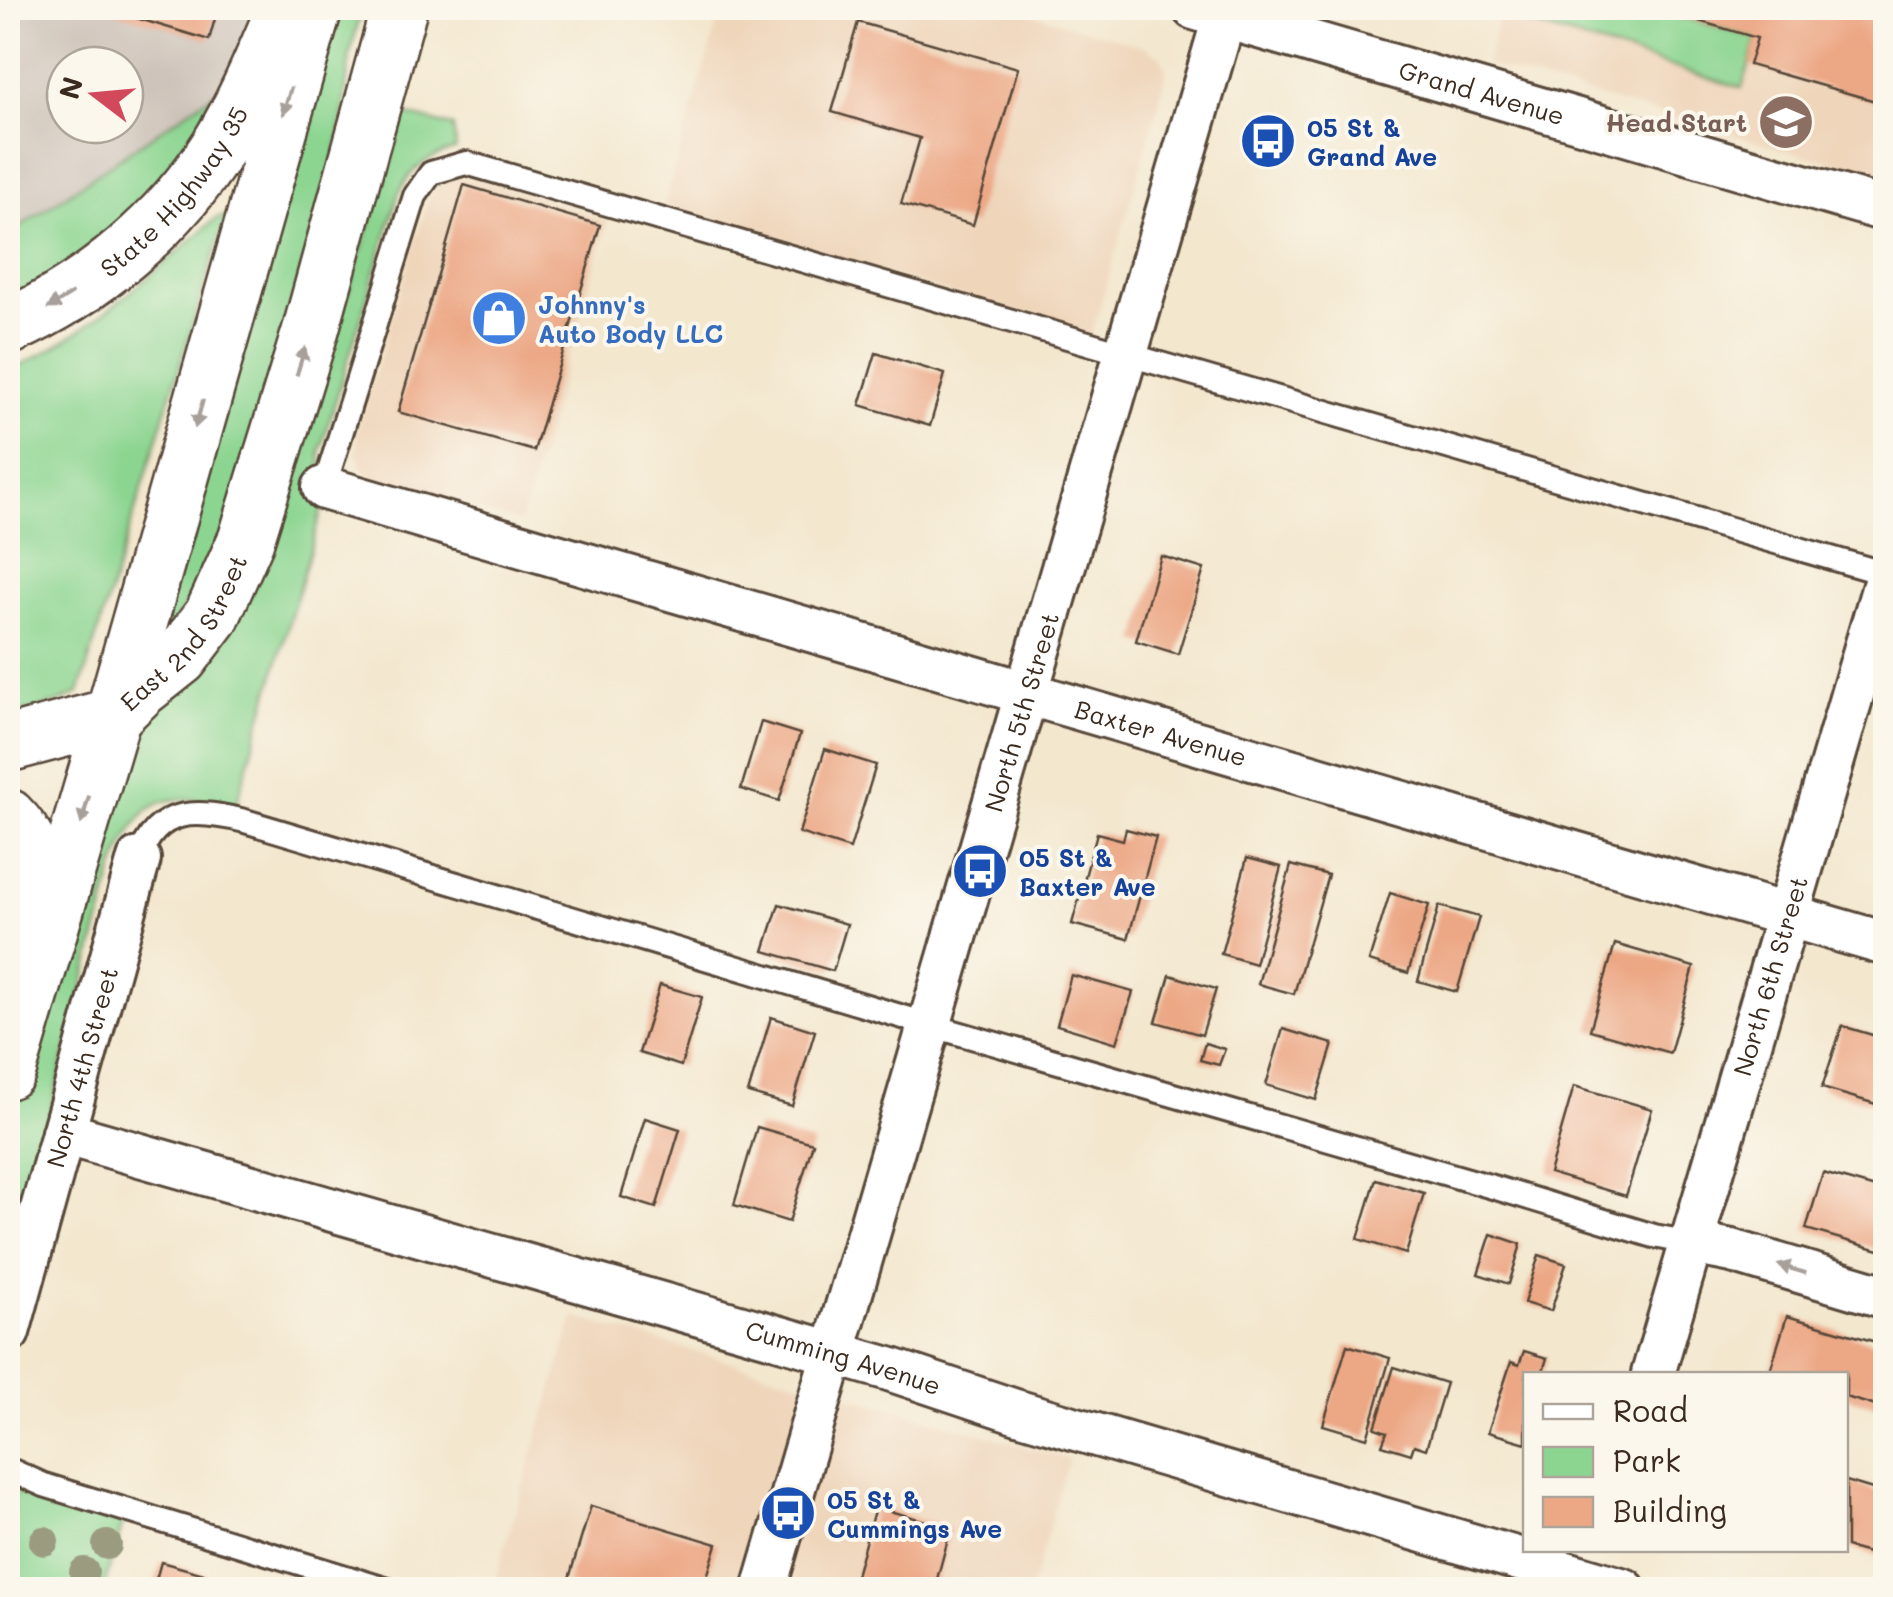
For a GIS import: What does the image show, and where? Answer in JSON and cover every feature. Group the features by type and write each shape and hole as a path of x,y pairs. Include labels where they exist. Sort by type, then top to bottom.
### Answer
{"main road":[{"name":"State Highway 35","path":"8,328 41,313 95,276 155,226 193,184 250,90 285,8"},
{"name":"East 2nd Street","path":"113,716 314,8"},
{"name":"East 2nd Street","path":"113,716 180,658 212,616 246,540 311,329 400,8"},
{"path":"8,744 113,716"},
{"path":"8,1072 113,716"},
{"path":"8,817 32,852 38,890 38,906 8,1022"}],"street":[{"name":"Grand Avenue","path":"1215,10 1886,210"},
{"name":"North 5th Street","path":"764,1590 1126,354 1215,10"},
{"name":"Baxter Avenue","path":"324,488 1886,944"},
{"name":"North 6th Street","path":"1654,1372 1886,577"},
{"name":"North 4th Street","path":"8,1332 139,860"},
{"name":"Cumming Avenue","path":"63,1133 889,1369 1015,1411 1602,1577"},
{"path":"1692,1243 1886,1297"}],"lane":[{"path":"324,488 416,196 430,173 466,163 1886,577"},
{"path":"139,860 144,843 165,822 181,815 224,816 930,1025 1639,1231 1692,1243"},
{"path":"8,1469 44,1485 388,1590"}],"shaded area":[{"path":"8,8 272,8 242,74 145,141 145,45 45,45 45,145 139,145 8,235"},
{"path":"722,8 1011,8 1146,47 1161,57 1166,71 1159,103 1091,337 664,205"},
{"name":"Head Start","path":"1502,8 1885,8 1885,178 1486,65"},
{"path":"457,177 482,179 608,221 520,523 373,479 361,467 357,454 357,431 431,191 439,183"},
{"path":"574,1317 1069,1459 1031,1589 492,1590"}],"green space":[{"path":"336,8 362,8 350,54 340,137 230,518 205,578 165,636 151,622"},
{"path":"1502,8 1650,8 1757,38 1742,88 1500,15"},
{"path":"242,74 134,222 8,306 8,235 139,145 145,145 145,141"},
{"path":"405,114 453,127 456,149 422,164 399,193 320,452 323,481 328,488 236,806 189,799 157,804 134,826 124,844 114,869 8,1272 8,1123 118,732 275,520"},
{"path":"226,216 79,693 8,717 8,371 92,322 217,218"},
{"path":"8,1490 123,1523 103,1589 8,1589"}],"building":[{"path":"103,8 218,8 209,40"},
{"name":"Head Start","path":"1654,8 1886,8 1886,104 1749,65 1757,38"},
{"path":"858,22 1018,68 973,225 901,204 920,138 832,112"},
{"name":"Johnny's Auto Body LLC","path":"464,185 600,225 534,451 398,412"},
{"path":"876,353 945,374 930,426 860,405"},
{"path":"1161,556 1204,569 1178,654 1136,641"},
{"path":"761,722 800,734 779,801 741,789"},
{"path":"825,749 876,765 850,849 799,833"},
{"path":"1126,829 1156,837 1128,939 1072,924 1097,833 1123,840"},
{"path":"1247,858 1281,867 1255,964 1221,954"},
{"path":"1291,865 1328,875 1294,994 1258,984"},
{"path":"1390,893 1429,905 1408,973 1369,961"},
{"path":"779,904 847,924 833,971 764,951"},
{"path":"1439,906 1479,917 1457,992 1418,981"},
{"path":"1615,944 1694,967 1670,1053 1590,1030"},
{"path":"1071,975 1133,992 1117,1043 1057,1025"},
{"path":"1170,975 1216,989 1202,1035 1156,1022"},
{"path":"660,985 702,997 681,1066 639,1053"},
{"path":"771,1017 815,1031 792,1106 748,1093"},
{"path":"1842,1026 1886,1039 1886,1107 1822,1088"},
{"path":"1283,1029 1333,1044 1316,1100 1266,1085"},
{"path":"1205,1043 1225,1049 1219,1065 1200,1060"},
{"path":"1574,1086 1652,1109 1626,1196 1549,1173"},
{"path":"645,1118 680,1129 656,1208 621,1197"},
{"path":"757,1127 813,1143 789,1222 734,1205"},
{"path":"1823,1173 1886,1191 1886,1252 1806,1229"},
{"path":"1376,1179 1424,1193 1406,1254 1358,1239"},
{"path":"1491,1234 1521,1244 1509,1284 1478,1274"},
{"path":"1539,1255 1566,1264 1551,1311 1524,1303"},
{"path":"1787,1316 1886,1345 1886,1409 1848,1398 1848,1372 1770,1372"},
{"path":"1347,1345 1390,1358 1367,1438 1323,1425"},
{"path":"1524,1351 1547,1358 1543,1372 1523,1372 1523,1442 1488,1432 1511,1362 1519,1365"},
{"path":"1394,1367 1446,1383 1426,1449 1414,1445 1411,1454 1382,1445 1387,1432 1375,1428"},
{"path":"1848,1482 1886,1493 1886,1558 1848,1548"},
{"path":"591,1506 717,1544 703,1590 583,1590 567,1585"},
{"path":"875,1507 951,1528 934,1590 852,1590"},
{"path":"161,1562 208,1575 204,1590 153,1590"}],"place":[{"name":"Head Start","path":"1786,122"},
{"name":"05 St & Grand Ave","path":"1268,141"},
{"name":"Johnny's Auto Body LLC","path":"499,318"},
{"name":"05 St & Baxter Ave","path":"980,871"},
{"name":"05 St & Cummings Ave","path":"788,1513"}]}
